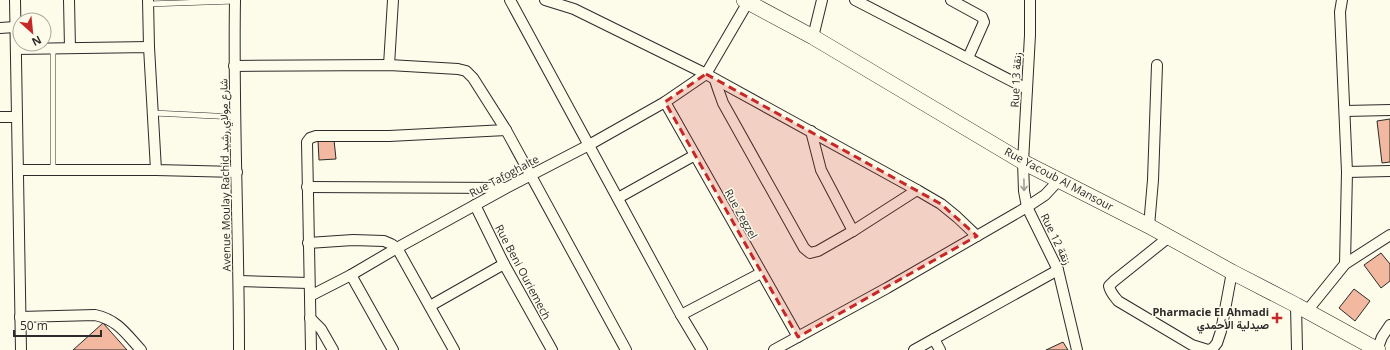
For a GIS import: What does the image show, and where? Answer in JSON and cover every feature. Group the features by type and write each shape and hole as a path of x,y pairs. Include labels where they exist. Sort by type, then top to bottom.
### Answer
{"street":[{"path":"15,0 15,12"},
{"path":"69,0 70,48"},
{"path":"389,65 393,0"},
{"path":"510,0 681,315 702,350"},
{"path":"545,0 574,9 706,74 811,131 941,204 957,216 977,236"},
{"path":"812,37 822,0"},
{"path":"855,0 1027,89"},
{"path":"952,0 982,17 984,22 968,58"},
{"name":"Rue 13 زنقة","path":"1023,162 1030,35 1030,0"},
{"path":"1342,0 1340,12 1348,172 1344,264"},
{"name":"Avenue Moulay Rachid شارع مولاي رشيد","path":"235,1 234,66 239,281 239,350"},
{"path":"148,2 152,113 156,170"},
{"path":"706,74 752,2"},
{"name":"Rue Yacoub Al Mansour","path":"752,2 1023,162 1149,226 1377,350"},
{"path":"0,28 12,27"},
{"path":"53,48 149,47"},
{"path":"16,52 21,350"},
{"path":"234,66 389,65 458,69 466,71 473,78 506,130 626,350"},
{"path":"1149,226 1153,180 1157,65"},
{"name":"Rue Tafoghalte","path":"310,296 351,275 506,188 589,145 665,102 706,74"},
{"path":"715,80 723,104 804,248 810,253 818,251 853,231 917,190"},
{"name":"Rue Zegzel","path":"665,102 798,337"},
{"path":"1346,112 1390,110"},
{"path":"0,117 17,116"},
{"path":"311,350 306,142 310,138 316,136 389,136 506,130"},
{"path":"811,131 821,170 853,231"},
{"path":"618,198 695,155"},
{"name":"Rue 12 زنقة","path":"1023,162 1024,191 1027,207 1058,270 1079,349"},
{"path":"18,170 156,170 237,172"},
{"path":"1348,172 1390,171"},
{"path":"774,350 1027,207 1045,194 1059,180"},
{"path":"307,187 506,188"},
{"name":"Rue Beni Ouriemech","path":"475,205 504,264 552,350"},
{"path":"1297,350 1301,308 1344,264 1390,235"},
{"path":"1169,237 1110,284 1109,287 1112,294 1118,301 1192,347 1208,350 1213,348 1217,343 1221,331 1232,272"},
{"path":"308,242 353,240 384,241 397,248 454,350"},
{"path":"430,306 504,264"},
{"path":"914,350 1058,270"},
{"path":"681,315 761,273"},
{"path":"351,275 393,350"},
{"path":"239,281 309,283"},
{"path":"20,316 95,316 106,318 114,322 141,350"},
{"path":"310,318 321,329 334,350"},
{"path":"1377,350 1382,337 1390,325"},
{"path":"934,339 940,350"}],"lane":[{"path":"148,2 235,1"},
{"path":"53,48 53,170"},
{"path":"152,113 236,117"}],"highlighted area":[{"path":"706,74 941,204 977,236 798,337 665,102"}],"building":[{"path":"1390,119 1390,162 1382,163 1377,121"},
{"path":"334,140 336,159 319,160 318,141"},
{"path":"1381,253 1390,264 1390,281 1381,288 1364,265"},
{"path":"1354,289 1370,301 1355,321 1339,308"},
{"path":"103,323 127,350 73,350"},
{"path":"1063,342 1068,350 1046,350"}],"place":[{"name":"Pharmacie El Ahmadi صيدلية الأحمدي","path":"1277,318"}]}
